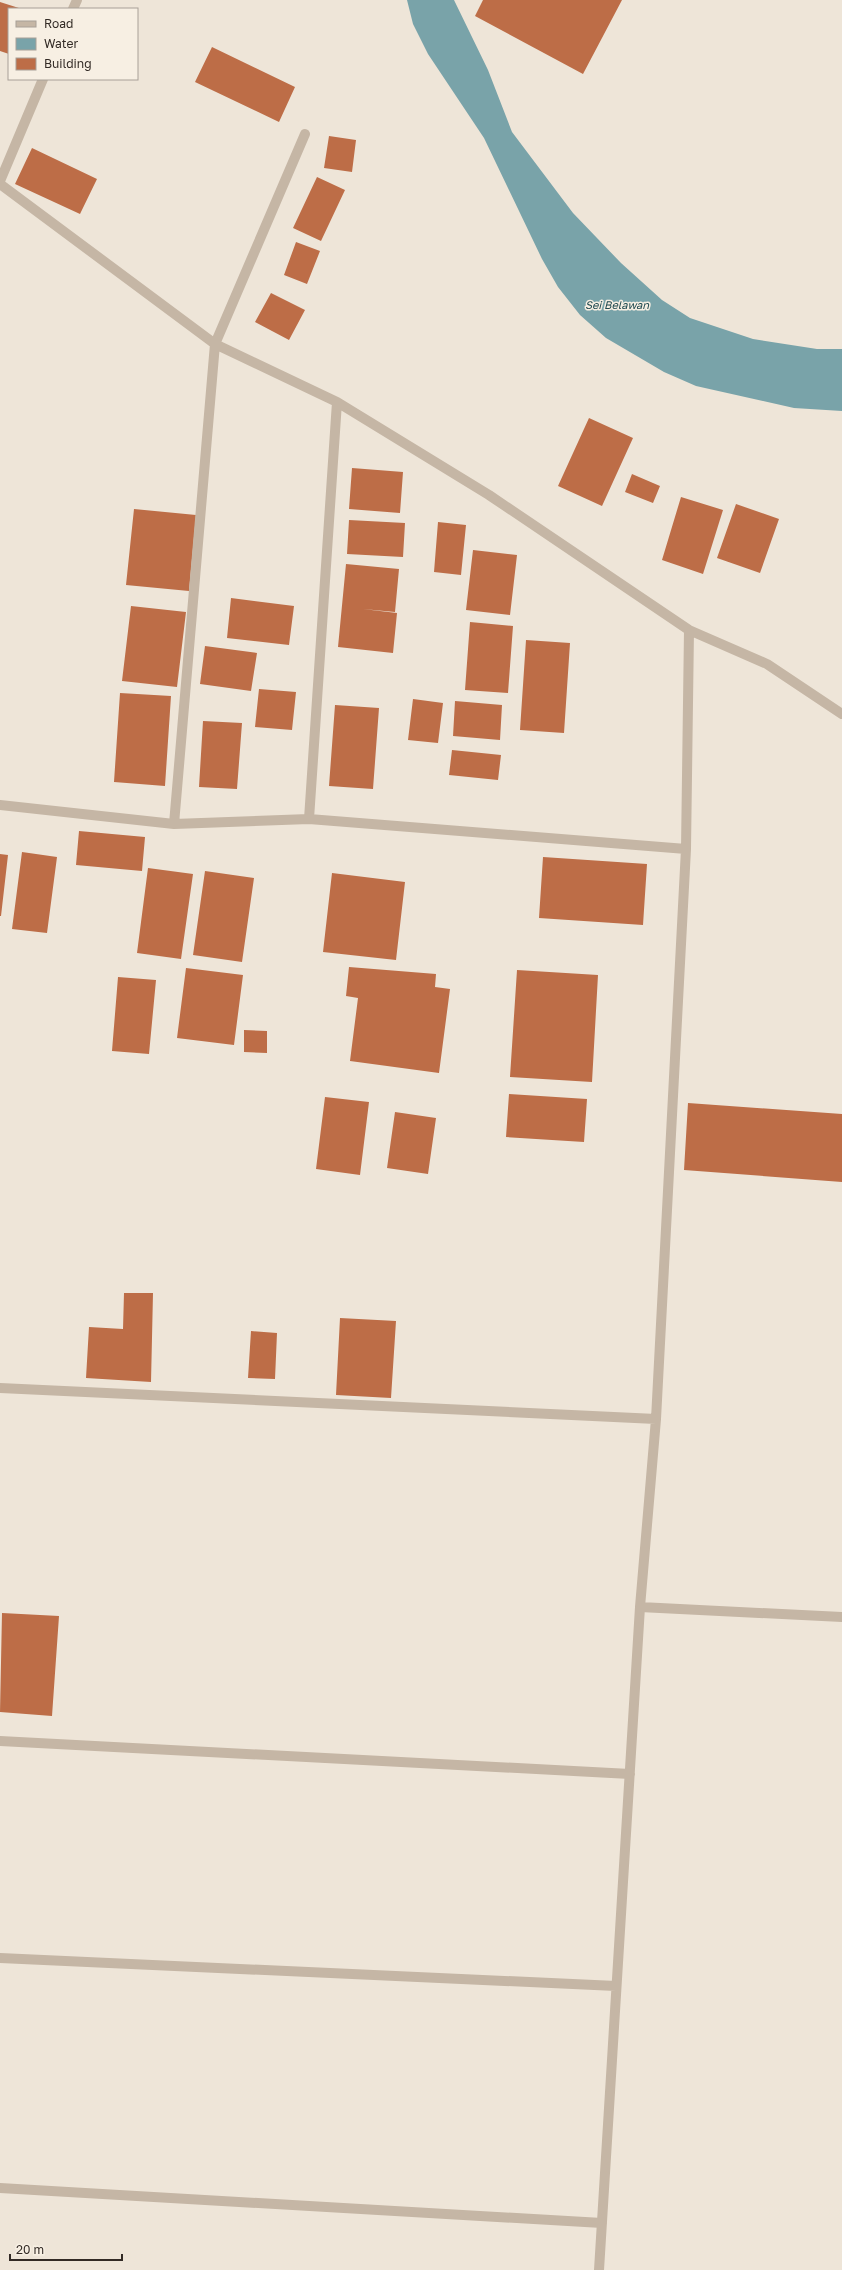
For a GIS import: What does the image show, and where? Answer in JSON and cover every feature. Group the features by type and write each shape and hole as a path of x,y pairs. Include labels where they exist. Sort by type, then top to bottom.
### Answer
{"street":[{"path":"44,80 0,182 215,344 337,402 489,494 689,630 767,664 842,714"},
{"path":"174,824 215,344 305,134"},
{"path":"309,819 337,402"},
{"path":"599,2270 640,1607 656,1419 686,849 689,630"},
{"path":"0,805 174,824 309,819 686,849"},
{"path":"0,1388 656,1419"},
{"path":"640,1607 842,1617"},
{"path":"0,1741 630,1774"},
{"path":"0,1958 616,1986"},
{"path":"0,2188 602,2223"}],"water":[{"name":"Sei Belawan","path":"407,0 454,0 488,70 512,132 573,213 621,263 662,300 690,318 753,339 817,349 842,349 842,411 794,408 696,386 664,372 606,338 580,315 558,287 542,259 484,138 428,54 413,24"}],"building":[{"path":"483,0 622,0 583,74 475,16"},
{"path":"0,2 19,8 8,8 8,54 0,51"},
{"path":"212,47 295,87 279,122 195,82"},
{"path":"329,136 356,140 352,172 324,168"},
{"path":"32,148 97,179 80,214 15,184"},
{"path":"317,177 345,190 321,241 293,228"},
{"path":"296,242 320,251 307,284 284,275"},
{"path":"271,293 305,310 289,340 255,322"},
{"path":"589,418 633,438 602,506 558,486"},
{"path":"352,468 403,472 400,513 349,509"},
{"path":"632,474 660,486 653,503 625,492"},
{"path":"681,497 723,510 703,574 662,560"},
{"path":"736,504 779,519 760,573 717,558"},
{"path":"134,509 196,515 189,591 126,585"},
{"path":"349,520 405,523 403,557 347,554"},
{"path":"438,522 466,525 461,575 434,572"},
{"path":"473,550 517,555 510,615 466,610"},
{"path":"346,564 399,569 395,612 363,609 397,613 393,653 338,647"},
{"path":"231,598 294,606 289,645 227,638"},
{"path":"131,606 186,612 177,687 122,681"},
{"path":"470,622 513,626 508,693 465,690"},
{"path":"526,640 570,643 564,733 520,730"},
{"path":"205,646 257,653 251,691 200,684"},
{"path":"259,689 296,692 292,730 255,727"},
{"path":"120,693 171,696 165,786 114,782"},
{"path":"413,699 443,703 438,743 408,740"},
{"path":"455,701 502,705 500,740 453,736"},
{"path":"335,705 379,708 373,789 329,786"},
{"path":"203,721 242,723 237,789 199,787"},
{"path":"452,750 501,755 498,780 449,775"},
{"path":"79,831 145,837 142,871 76,865"},
{"path":"22,852 57,857 47,933 12,929"},
{"path":"0,854 8,855 1,916 0,916"},
{"path":"543,857 647,864 643,925 539,918"},
{"path":"148,868 193,874 181,959 137,953"},
{"path":"205,871 254,878 242,962 193,955"},
{"path":"332,873 405,882 396,960 323,952"},
{"path":"349,967 436,974 435,987 450,989 439,1073 350,1061 358,998 346,996"},
{"path":"186,968 243,975 234,1045 177,1038"},
{"path":"517,970 598,975 592,1082 510,1077"},
{"path":"118,977 156,980 149,1054 112,1051"},
{"path":"244,1030 267,1031 267,1053 244,1052"},
{"path":"509,1094 587,1099 584,1142 506,1137"},
{"path":"325,1097 369,1102 360,1175 316,1169"},
{"path":"688,1103 842,1114 842,1182 684,1170"},
{"path":"395,1112 436,1118 428,1174 387,1168"},
{"path":"124,1293 153,1293 151,1382 86,1378 89,1327 123,1329"},
{"path":"340,1318 396,1321 391,1398 336,1395"},
{"path":"251,1331 277,1333 275,1379 248,1378"},
{"path":"2,1613 59,1616 52,1716 0,1712"}]}
